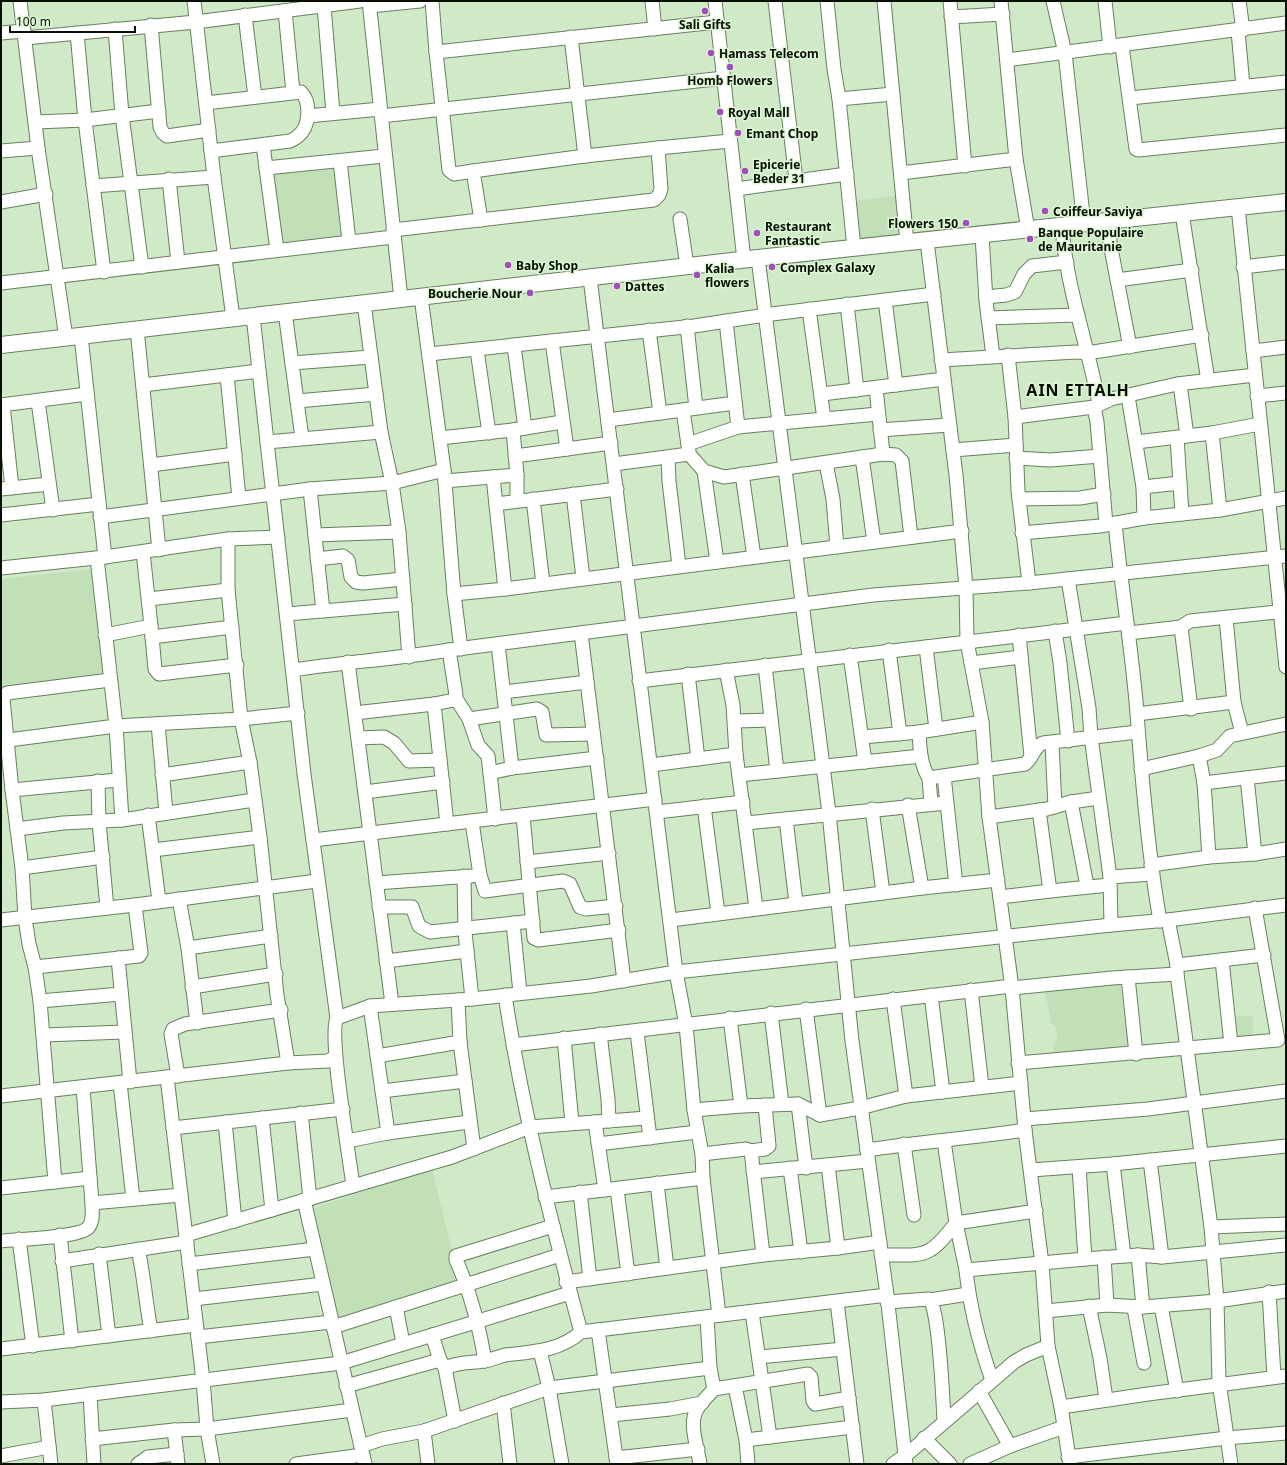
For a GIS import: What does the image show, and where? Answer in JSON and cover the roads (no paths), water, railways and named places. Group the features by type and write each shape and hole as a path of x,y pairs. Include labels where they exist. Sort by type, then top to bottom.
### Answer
{"main road":[{"path":"1,345 687,266 1286,202"}],"street":[{"path":"20,1 38,148 58,276 87,394 100,510 105,635 116,726 118,780 122,820"},
{"path":"194,1 214,177 226,257 233,318"},
{"path":"1,33 77,33 196,22 324,6 420,1"},
{"path":"432,1 449,170 454,174 585,156 730,141"},
{"path":"652,1 655,29"},
{"path":"715,1 736,189 765,315 780,423 794,552 829,813 860,1108 882,1255 905,1460"},
{"path":"775,1 796,180"},
{"path":"827,1 834,69 840,99 854,248"},
{"path":"884,1 907,243"},
{"path":"950,1 965,166"},
{"path":"1053,1 1065,53 1084,224"},
{"path":"1105,1 1130,98 1136,149 1286,135"},
{"path":"1239,1 1243,86"},
{"path":"366,3 401,299"},
{"path":"324,6 333,113"},
{"path":"951,17 1002,7 1016,159 1028,230"},
{"path":"284,11 293,92"},
{"path":"245,15 255,97"},
{"path":"436,52 718,22"},
{"path":"1007,60 1286,23"},
{"path":"151,25 160,126 162,133 167,136 209,130"},
{"path":"115,29 122,115 130,185 142,267"},
{"path":"77,33 85,120 104,272"},
{"path":"571,37 585,156"},
{"path":"308,116 333,113 442,109 724,78"},
{"path":"1130,98 1286,82"},
{"path":"206,103 301,92 306,99 308,116 299,136 290,141 211,151"},
{"path":"840,99 893,94"},
{"path":"36,122 85,120 159,111"},
{"path":"263,144 277,250"},
{"path":"1,151 38,148"},
{"path":"1,283 226,257 348,241 481,220 654,200 659,195 661,189 658,148"},
{"path":"266,168 384,156"},
{"path":"900,174 1016,159"},
{"path":"340,161 348,241"},
{"path":"473,171 481,220"},
{"path":"736,189 847,174"},
{"path":"93,186 130,185 169,179 214,177"},
{"path":"169,179 178,262"},
{"path":"1,202 46,194"},
{"path":"1238,207 1268,501 1280,556 1286,667"},
{"path":"1182,213 1208,381"},
{"path":"680,219 687,266"},
{"path":"1109,221 1110,243 1116,280 1130,347"},
{"path":"1062,226 1067,262 1087,353 1096,406 1104,494 1120,574 1128,628 1151,870 1177,969 1188,1047 1214,1252 1219,1385 1231,1464"},
{"path":"982,235 986,297 993,356"},
{"path":"927,240 962,531 966,588 967,642 982,722 987,771 989,817 1012,987 1018,1063 1042,1264 1048,1346 1061,1407 1069,1460 1227,1438 1286,1433"},
{"path":"986,297 1006,295 1015,292 1024,274 1032,266 1067,262"},
{"path":"1243,267 1286,262"},
{"path":"1116,280 1192,270"},
{"path":"590,278 628,572 640,681 671,920 676,972 686,1025 694,1110 702,1154 703,1178 714,1262 710,1368 714,1389"},
{"path":"429,354 514,346 597,335 687,326 847,304 934,294"},
{"path":"421,297 444,476 454,594 455,698 470,719 478,745 488,756 495,819"},
{"path":"885,300 896,385"},
{"path":"364,303 381,432 392,483 399,532 409,657"},
{"path":"847,304 857,390"},
{"path":"809,309 822,394 824,419"},
{"path":"285,312 302,438"},
{"path":"988,318 1078,315"},
{"path":"253,316 317,880 337,1018 335,1024 335,1057 353,1186"},
{"path":"726,321 738,427"},
{"path":"687,326 696,408"},
{"path":"137,329 159,550"},
{"path":"649,330 660,413"},
{"path":"942,360 993,356 1076,352 1087,353 1202,336"},
{"path":"552,341 562,422 567,449"},
{"path":"514,346 519,429 516,456 517,500"},
{"path":"1253,351 1286,347"},
{"path":"477,350 489,433"},
{"path":"1008,356 1015,417 1022,534 1029,583"},
{"path":"292,363 371,357"},
{"path":"143,385 259,371"},
{"path":"227,375 239,498"},
{"path":"1015,417 1096,406 1111,399 1180,384 1255,375"},
{"path":"822,394 944,379"},
{"path":"1180,384 1182,437 1180,483 1182,514"},
{"path":"876,388 883,454"},
{"path":"1257,396 1286,393"},
{"path":"49,484 6,488 2,405 87,394"},
{"path":"297,401 376,394"},
{"path":"1128,396 1143,487 1144,518"},
{"path":"38,401 52,510"},
{"path":"608,420 735,404"},
{"path":"683,410 689,449 704,471 717,562"},
{"path":"614,464 668,458 738,427 878,414"},
{"path":"440,438 489,433 562,422"},
{"path":"1136,442 1212,433 1260,424"},
{"path":"880,430 949,425"},
{"path":"267,442 381,432"},
{"path":"1212,433 1220,510"},
{"path":"516,456 611,443"},
{"path":"953,450 1016,451 1050,460 1100,456"},
{"path":"151,464 235,454"},
{"path":"704,471 721,477 883,454 896,455 902,461 911,537"},
{"path":"862,457 874,542"},
{"path":"668,458 668,481 679,566"},
{"path":"826,463 833,499 838,547"},
{"path":"742,474 754,557"},
{"path":"1,515 52,510 155,509 310,489 392,483 444,476 493,477 517,475"},
{"path":"493,477 505,589"},
{"path":"1143,487 1180,483"},
{"path":"310,489 323,612"},
{"path":"496,504 517,500 617,489"},
{"path":"573,494 583,578"},
{"path":"1019,500 1080,498 1104,494"},
{"path":"1022,534 1111,524 1144,518 1220,510 1286,498"},
{"path":"533,499 542,584"},
{"path":"454,594 505,589 628,572 962,531"},
{"path":"315,535 399,532"},
{"path":"1,565 101,557 228,540 278,537"},
{"path":"228,540 228,590 242,719 250,762 267,886 271,936 288,1063"},
{"path":"143,552 155,670 159,674 237,665"},
{"path":"317,558 343,556 348,560 351,577 359,582 403,579"},
{"path":"293,670 348,662 409,657 455,649 802,604 1120,574 1280,556"},
{"path":"1068,579 1090,708 1091,737 1110,881 1111,924"},
{"path":"148,599 228,590"},
{"path":"287,614 405,604"},
{"path":"640,681 1077,628 1181,627 1190,621 1283,612"},
{"path":"1226,618 1234,702 1242,733"},
{"path":"105,635 232,627"},
{"path":"1181,627 1191,709"},
{"path":"1055,631 1060,663 1068,741"},
{"path":"581,633 619,930 624,981"},
{"path":"1019,635 1031,756"},
{"path":"498,644 512,768"},
{"path":"926,647 936,730"},
{"path":"889,650 900,734"},
{"path":"850,655 865,762"},
{"path":"971,663 1021,657"},
{"path":"348,662 392,1004"},
{"path":"765,665 777,771"},
{"path":"726,670 735,721 736,754 756,908"},
{"path":"688,674 698,759"},
{"path":"56,1182 44,1035 35,967 29,944 25,918 22,868 5,741 3,698 7,693 110,680"},
{"path":"504,692 587,682"},
{"path":"355,713 434,704 452,701 455,698"},
{"path":"1137,714 1191,709 1234,702"},
{"path":"434,704 447,824"},
{"path":"470,719 506,713 540,710 542,712 545,733 548,735 593,734"},
{"path":"5,741 116,726 242,719 298,713"},
{"path":"735,721 771,720"},
{"path":"862,737 936,730 982,722"},
{"path":"158,724 166,813"},
{"path":"1141,769 1199,756 1217,750 1230,736 1286,724"},
{"path":"919,732 924,770 929,778 931,803"},
{"path":"929,778 987,771 1025,764 1029,761 1039,745 1137,732"},
{"path":"358,738 384,737 394,743 409,761 440,760"},
{"path":"1052,743 1055,806"},
{"path":"651,765 736,754"},
{"path":"739,775 921,756"},
{"path":"1199,756 1204,783 1209,857"},
{"path":"490,773 512,768 596,758"},
{"path":"162,775 250,762"},
{"path":"1204,783 1286,773"},
{"path":"944,776 956,885"},
{"path":"1247,778 1255,854"},
{"path":"12,790 118,780"},
{"path":"98,781 99,822 107,908"},
{"path":"365,792 443,782"},
{"path":"989,817 1039,810 1071,802 1100,798"},
{"path":"17,829 63,823 122,820 254,800"},
{"path":"313,840 603,805 704,806 743,802"},
{"path":"1071,802 1087,886"},
{"path":"746,823 908,805 946,803"},
{"path":"908,805 922,888"},
{"path":"704,806 718,913"},
{"path":"872,809 883,893"},
{"path":"1039,810 1050,891"},
{"path":"148,815 159,901"},
{"path":"523,815 534,938 538,940 619,930"},
{"path":"786,819 796,903"},
{"path":"472,822 480,876 486,892 565,881 570,884 580,907 586,909 616,906"},
{"path":"153,850 260,836"},
{"path":"1000,897 1087,886 1209,857 1286,850"},
{"path":"527,862 609,853"},
{"path":"22,868 103,857"},
{"path":"464,876 465,928 472,999"},
{"path":"376,883 480,876"},
{"path":"1,920 134,905 317,880"},
{"path":"671,920 796,903 998,880"},
{"path":"179,899 188,948 196,1023"},
{"path":"35,967 137,957 141,953 134,905"},
{"path":"337,1018 370,1006 472,999 624,981 676,972 1006,938 1111,924 1164,920 1286,905"},
{"path":"379,907 412,907 416,923 426,931 434,932 533,921"},
{"path":"1018,1063 1136,1054 1188,1047 1282,1039 1255,908"},
{"path":"513,923 520,993"},
{"path":"188,948 271,936"},
{"path":"386,961 467,951"},
{"path":"513,1045 600,1034 637,1032 730,1018 971,990 1128,977 1222,960 1264,955"},
{"path":"118,958 124,1032 125,1082 133,1199"},
{"path":"1222,960 1231,1044"},
{"path":"192,987 276,974"},
{"path":"1128,977 1136,1054"},
{"path":"971,990 982,1087"},
{"path":"40,1001 121,994"},
{"path":"505,995 513,1045 545,1196 581,1332"},
{"path":"931,995 943,1092"},
{"path":"893,999 906,1096"},
{"path":"458,1000 460,1042 469,1122 474,1149"},
{"path":"370,1006 388,1133"},
{"path":"806,1009 820,1115"},
{"path":"213,1464 207,1429 194,1299 173,1128 172,1031 180,1025 281,1010"},
{"path":"771,1013 782,1104"},
{"path":"730,1018 741,1106"},
{"path":"44,1035 124,1032"},
{"path":"637,1032 650,1138"},
{"path":"600,1034 608,1099 609,1121"},
{"path":"564,1038 572,1123"},
{"path":"377,1056 460,1042"},
{"path":"1,1096 288,1063 328,1060 335,1057"},
{"path":"382,1091 465,1081"},
{"path":"694,1110 741,1106 798,1104 820,1115 860,1108 906,1096 1021,1083"},
{"path":"1,1241 77,1233 88,1227 92,1219 92,1203 83,1087"},
{"path":"753,1172 828,1165 867,1156 904,1144 944,1141 1025,1124 1195,1104 1286,1091"},
{"path":"798,1104 806,1168"},
{"path":"702,1154 746,1149 751,1151 765,1149 769,1146 765,1105"},
{"path":"173,1128 343,1109"},
{"path":"301,1113 307,1199 315,1249 363,1455"},
{"path":"262,1118 272,1210"},
{"path":"62,1261 138,1249 187,1239 235,1221 452,1157 530,1127 648,1118"},
{"path":"225,1122 235,1221"},
{"path":"347,1141 388,1133 469,1122"},
{"path":"595,1122 598,1144 611,1190 628,1274"},
{"path":"598,1144 697,1132"},
{"path":"944,1141 956,1223 966,1270 968,1294 978,1341 992,1380"},
{"path":"904,1144 914,1215"},
{"path":"1030,1170 1113,1164 1286,1146"},
{"path":"751,1151 763,1255"},
{"path":"1150,1160 1162,1257"},
{"path":"1113,1164 1124,1256"},
{"path":"828,1165 838,1248"},
{"path":"1079,1167 1085,1259"},
{"path":"790,1168 801,1252"},
{"path":"1,1188 90,1178"},
{"path":"545,1196 611,1190 657,1182 703,1178"},
{"path":"657,1182 667,1268"},
{"path":"580,1192 590,1279"},
{"path":"92,1203 181,1195"},
{"path":"882,1255 923,1255 943,1240 956,1223 1036,1211"},
{"path":"1211,1227 1286,1224"},
{"path":"485,1361 478,1320 467,1284 456,1260 456,1256 553,1226"},
{"path":"60,1235 72,1341"},
{"path":"19,1239 33,1346"},
{"path":"1,1402 44,1400 341,1364 478,1320 590,1279 763,1255 838,1248 880,1242"},
{"path":"966,1270 1104,1257 1138,1255 1162,1257 1286,1245"},
{"path":"138,1249 143,1270 144,1293 151,1331"},
{"path":"189,1264 315,1249"},
{"path":"99,1254 109,1336"},
{"path":"1,1349 151,1331 197,1331 332,1324 396,1307 560,1255"},
{"path":"1138,1255 1139,1307 1144,1363"},
{"path":"1104,1257 1107,1305"},
{"path":"194,1299 323,1284"},
{"path":"1046,1311 1107,1305 1139,1307 1161,1306 1217,1301 1269,1292 1286,1291"},
{"path":"1061,1407 1280,1377 1269,1292"},
{"path":"346,1386 442,1364 452,1365 485,1361 503,1356 540,1351 564,1345 581,1332 837,1302 887,1298 930,1300 968,1294"},
{"path":"930,1300 937,1328 944,1420"},
{"path":"837,1302 857,1464"},
{"path":"1089,1306 1100,1358 1106,1400"},
{"path":"1161,1306 1177,1391"},
{"path":"396,1307 403,1343"},
{"path":"752,1312 760,1357 770,1437"},
{"path":"598,1330 611,1415 616,1461 698,1449"},
{"path":"432,1335 442,1364 455,1421"},
{"path":"893,1464 905,1460 924,1438 992,1380 1026,1355 1048,1346"},
{"path":"760,1357 843,1349"},
{"path":"540,1351 549,1388 562,1464"},
{"path":"296,1464 363,1455 382,1439 424,1431 549,1388 710,1368"},
{"path":"700,1464 694,1422 696,1410 714,1389 808,1374 811,1376 813,1401 815,1404 850,1398"},
{"path":"735,1386 746,1440 748,1464"},
{"path":"979,1391 1010,1446"},
{"path":"90,1394 94,1464"},
{"path":"44,1400 51,1464"},
{"path":"611,1415 670,1409 702,1403"},
{"path":"503,1404 510,1464"},
{"path":"92,1439 174,1430 207,1429 352,1410"},
{"path":"746,1440 853,1427"},
{"path":"970,1464 1010,1446 1064,1427"},
{"path":"138,1464 148,1457 178,1459 174,1430"},
{"path":"424,1431 428,1464"},
{"path":"924,1438 950,1464"},
{"path":"1,1456 49,1447"}],"place":[{"name":"Sali Gifts","path":"705,11"},
{"name":"Hamass Telecom","path":"711,53"},
{"name":"Homb Flowers","path":"730,67"},
{"name":"Royal Mall","path":"720,112"},
{"name":"Emant Chop","path":"738,133"},
{"name":"Epicerie Beder 31","path":"745,171"},
{"name":"Coiffeur Saviya","path":"1045,211"},
{"name":"Flowers 150","path":"966,223"},
{"name":"Restaurant Fantastic","path":"757,233"},
{"name":"Banque Populaire de Mauritanie","path":"1030,239"},
{"name":"Baby Shop","path":"508,265"},
{"name":"Complex Galaxy","path":"772,267"},
{"name":"Kalia flowers","path":"697,275"},
{"name":"Dattes","path":"617,286"},
{"name":"Boucherie Nour","path":"530,293"}],"district":[{"name":"AIN ETTALH","path":"1078,390"}]}
